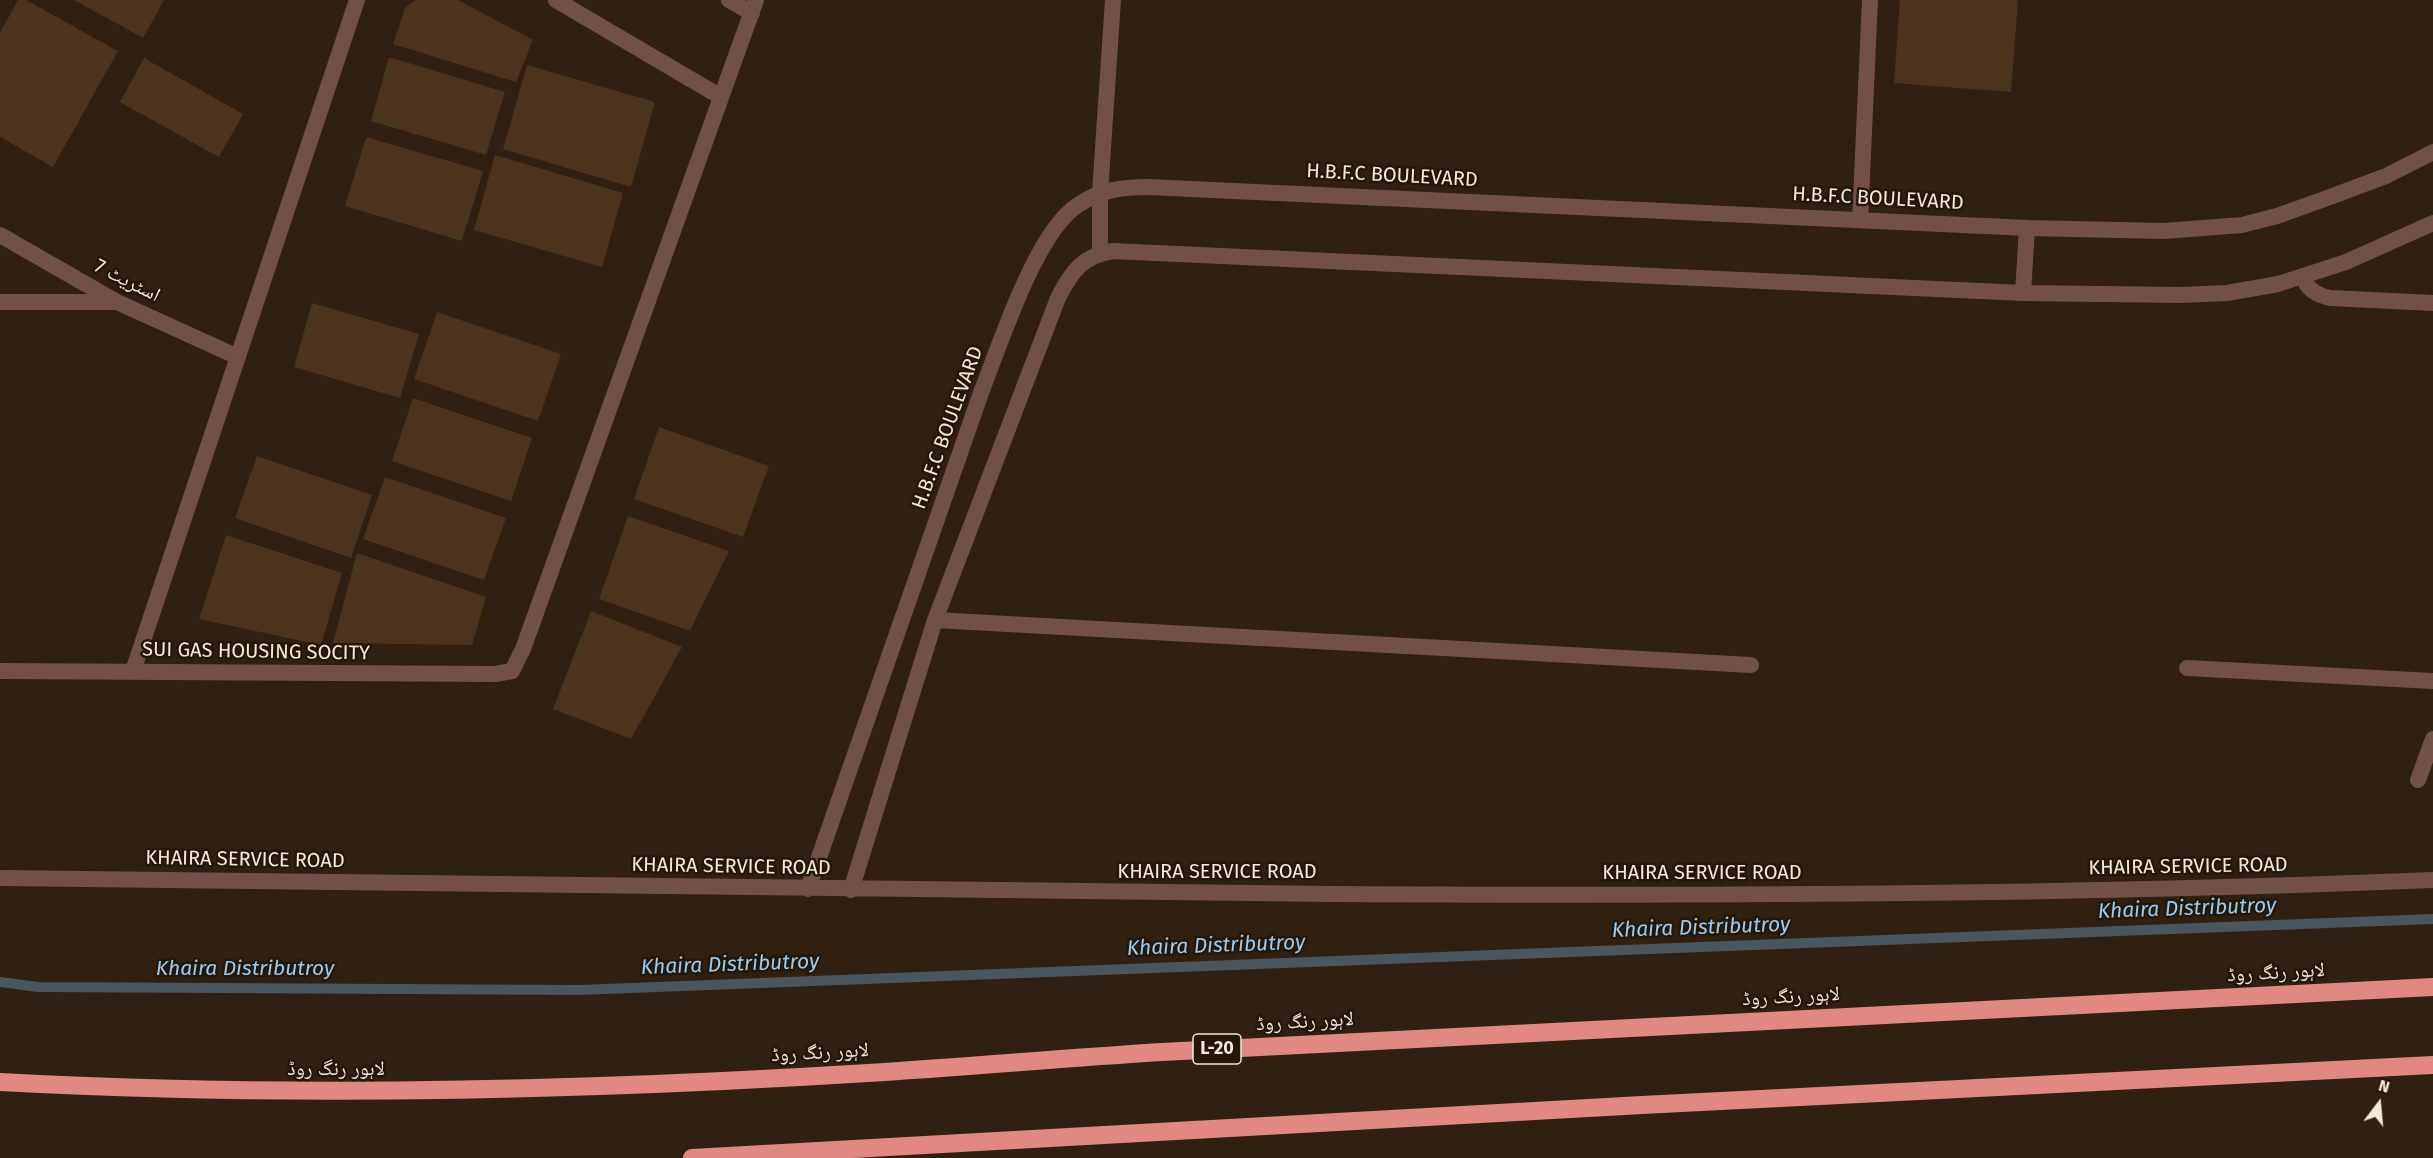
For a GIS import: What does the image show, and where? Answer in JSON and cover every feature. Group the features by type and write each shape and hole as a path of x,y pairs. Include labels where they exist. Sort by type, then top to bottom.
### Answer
{"highway":[{"name":"لاہور رنگ روڈ","path":"0,1082 186,1091 340,1093 574,1088 867,1073 1167,1052 2433,987"},
{"path":"692,1158 1630,1106 2433,1065"}],"street":[{"path":"133,671 357,0"},
{"path":"556,0 721,97 754,6 729,0"},
{"path":"1100,254 1100,193 1113,0"},
{"path":"1860,219 1870,0"},
{"name":"SUI GAS HOUSING SOCITY","path":"0,671 495,674 512,671 523,649 721,97"},
{"name":"H.B.F.C BOULEVARD","path":"808,889 982,390 1014,309 1038,254 1054,229 1076,206 1100,193 1121,187 1148,187 2027,228 2164,231 2242,225 2277,216 2386,176 2433,152"},
{"path":"851,890 935,620 1058,298 1068,278 1079,265 1090,257 1122,252 2023,292 2202,295 2253,289 2303,276 2346,262 2433,223"},
{"path":"2023,292 2027,228"},
{"name":"اسٹریٹ 7","path":"0,235 117,302 238,357"},
{"path":"2303,276 2309,289 2318,295 2330,298 2433,303"},
{"path":"0,302 117,302"},
{"path":"935,620 1751,665"},
{"path":"2187,668 2433,681"},
{"path":"2418,780 2433,739"},
{"name":"KHAIRA SERVICE ROAD","path":"0,878 851,890 1676,896 2246,888 2433,880"}],"building":[{"path":"18,0 26,0 118,51 53,167 0,137 0,33"},
{"path":"74,0 164,0 143,38"},
{"path":"416,0 458,0 533,40 516,82 393,44 405,8"},
{"path":"1900,0 2018,0 2011,92 1894,83"},
{"path":"389,57 505,92 486,155 371,121"},
{"path":"144,58 243,114 219,157 120,102"},
{"path":"527,65 655,102 631,187 503,149"},
{"path":"366,137 483,171 462,241 345,206"},
{"path":"495,155 623,193 602,267 474,230"},
{"path":"312,303 419,334 400,398 294,367"},
{"path":"437,312 561,354 538,421 414,379"},
{"path":"413,398 532,438 511,501 392,461"},
{"path":"659,427 769,466 743,537 634,499"},
{"path":"257,456 372,495 351,558 235,518"},
{"path":"385,477 506,518 484,580 363,539"},
{"path":"628,516 729,551 690,631 599,599"},
{"path":"226,535 342,573 321,645 199,619"},
{"path":"357,553 486,597 472,645 333,643"},
{"path":"591,611 682,647 631,739 553,709"}],"waterway":[{"name":"Khaira Distributroy","path":"0,982 38,987 579,990 2433,919"}]}
